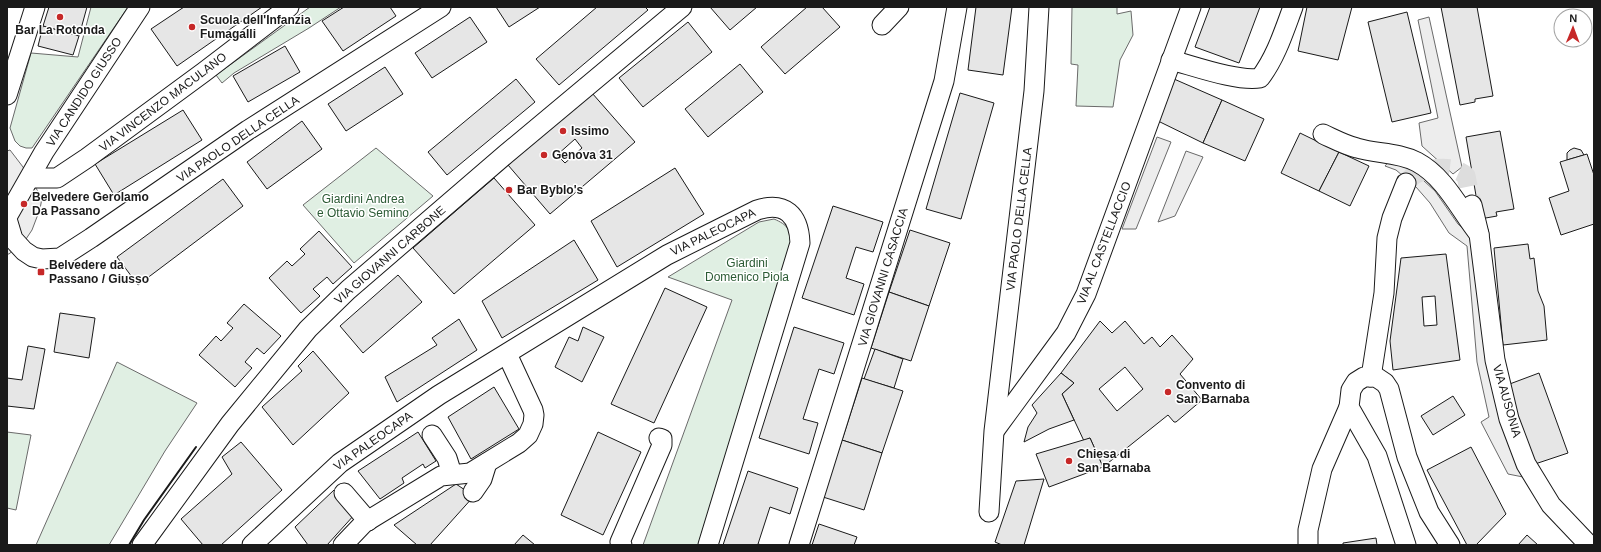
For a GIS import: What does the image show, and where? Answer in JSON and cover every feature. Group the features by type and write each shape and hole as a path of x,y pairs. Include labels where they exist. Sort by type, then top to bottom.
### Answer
{"street":[{"path":"7,96 35,7"},
{"name":"VIA CANDIDO GIUSSO","path":"30,178 44,152 140,7"},
{"name":"VIA VINCENZO MACULANO","path":"30,178 57,178 87,158 204,72 289,7"},
{"name":"VIA PAOLO DELLA CELLA","path":"7,218 16,243 24,251 33,257 42,259 60,258 248,130 441,7"},
{"name":"VIA GIOVANNI CARBONE","path":"142,545 230,424 312,325 348,290 506,154 682,7"},
{"path":"882,25 899,7"},
{"name":"VIA GIOVANNI CASACCIA","path":"799,545 944,81 957,7"},
{"name":"VIA PAOLO DELLA CELLA","path":"989,512 994,431 1034,91 1039,7"},
{"name":"VIA AL CASTELLACCIO","path":"994,431 1066,333 1086,294 1191,7"},
{"path":"1171,60 1238,78 1251,80 1260,78 1268,67 1280,42 1293,7"},
{"name":"VIA AUSONIA","path":"1323,134 1356,148 1402,156 1418,162 1442,184 1479,234"},
{"path":"7,218 30,178"},
{"path":"1372,376 1384,293 1387,238 1392,218 1406,183"},
{"name":"VIA AUSONIA","path":"1472,205 1479,234 1495,360 1509,419 1526,464 1540,488 1551,505 1589,545"},
{"name":"VIA PALEOCAPA","path":"252,545 340,463 439,395 667,255 756,210 765,207 774,207 788,212 794,217 799,231 800,243 708,545"},
{"path":"343,545 368,521 442,476 470,473 524,439 531,429 534,420 533,410 507,354"},
{"path":"1308,545 1308,530 1322,469 1349,407 1349,395 1353,386 1364,377 1372,376 1382,381 1389,389 1408,457 1429,512 1450,545"},
{"path":"1349,407 1377,456 1406,545"},
{"path":"432,435 447,458 452,474"},
{"path":"620,544 662,446 662,439 659,438"},
{"path":"473,492 482,479 487,463"},
{"path":"344,494 368,521"}],"green space":[{"path":"91,7 128,7 32,148 20,146 15,141 10,128 31,53 78,57"},
{"path":"310,7 341,7 234,73 222,83 216,75"},
{"path":"1072,7 1117,7 1117,14 1131,11 1133,35 1120,60 1113,107 1076,106 1078,65 1071,64"},
{"name":"Giardini Andrea e Ottavio Semino","path":"376,148 433,196 354,263 303,205"},
{"name":"Giardini Domenico Piola","path":"774,219 788,228 792,245 698,545 643,545 732,300 668,277 759,222"},
{"path":"117,362 197,403 165,451 109,545 36,545"},
{"path":"7,432 31,435 16,510 7,508"}],"shaded area":[{"path":"1429,17 1462,167 1453,174 1422,146 1419,123 1438,118 1418,20"},
{"path":"1157,137 1171,142 1136,229 1122,229"},
{"name":"Belvedere Gerolamo Da Passano","path":"10,150 23,167 42,198 40,209 32,230 26,239 9,254 7,254 7,151"},
{"path":"1186,151 1203,157 1175,216 1158,222"},
{"path":"1391,159 1412,170 1435,191 1458,224 1468,233 1476,246 1528,478 1508,474 1481,422 1489,417 1477,362 1467,246 1449,233 1430,203 1416,187 1396,170 1385,166"}],"building":[{"path":"49,7 87,7 79,36 43,26"},
{"path":"184,7 262,7 177,66 151,29"},
{"path":"344,7 390,7 396,16 343,51 322,21"},
{"path":"496,7 540,7 509,27"},
{"path":"597,7 645,7 648,10 559,85 536,59"},
{"path":"710,7 757,7 730,30"},
{"path":"807,7 822,7 840,27 785,74 761,47"},
{"path":"976,7 1012,7 1003,75 968,70"},
{"path":"1210,7 1260,7 1239,63 1195,47"},
{"path":"1307,7 1352,7 1338,60 1298,51"},
{"path":"1441,7 1477,7 1493,96 1475,99 1475,102 1460,105"},
{"path":"1407,12 1431,113 1392,122 1368,22"},
{"path":"470,17 487,42 432,78 415,53"},
{"path":"688,22 712,52 643,107 619,78"},
{"path":"43,26 79,36 73,55 38,46"},
{"path":"285,46 300,72 248,102 233,76"},
{"path":"740,64 763,92 708,137 685,109"},
{"path":"385,67 403,94 346,131 328,104"},
{"path":"516,79 535,102 447,175 428,152"},
{"path":"1174,79 1222,100 1203,143 1156,120"},
{"path":"592,93 635,142 550,214 508,165","holes":["575,139 582,148 565,163 557,155"]},
{"path":"960,93 994,103 961,219 926,209"},
{"path":"1222,100 1264,119 1245,161 1203,143"},
{"path":"183,110 202,140 114,195 95,164"},
{"path":"302,121 322,149 267,189 247,162"},
{"path":"1500,131 1514,209 1496,212 1497,216 1480,219 1466,137"},
{"path":"1300,133 1339,152 1319,191 1281,173"},
{"path":"1574,148 1581,150 1584,155 1567,160 1567,153"},
{"path":"1339,152 1369,166 1350,206 1319,191"},
{"path":"1587,154 1594,175 1594,224 1561,235 1549,198 1569,191 1560,162"},
{"path":"675,168 704,214 617,267 591,221"},
{"path":"494,178 535,225 454,294 413,248"},
{"path":"223,179 243,206 138,285 117,257"},
{"path":"833,206 883,222 873,252 856,247 846,278 864,284 854,315 802,298"},
{"path":"910,230 950,243 929,306 889,292"},
{"path":"319,231 352,267 333,284 327,277 313,289 320,296 301,313 269,278 287,261 292,266 305,254 300,249"},
{"path":"574,240 598,280 502,338 482,301"},
{"path":"1528,244 1530,259 1534,258 1538,291 1544,306 1547,340 1503,345 1494,248"},
{"path":"1446,254 1460,360 1393,370 1390,341 1401,258","holes":["1435,296 1437,325 1424,326 1422,297"]},
{"path":"398,275 422,302 363,353 340,326"},
{"path":"665,288 707,307 654,423 611,404"},
{"path":"889,292 929,306 911,361 871,348"},
{"path":"244,304 281,336 264,354 257,348 245,362 252,368 235,387 199,355 216,336 221,341 233,328 227,323"},
{"path":"60,313 95,318 89,358 54,352"},
{"path":"459,319 477,350 397,402 385,377 437,345 432,338"},
{"name":"Convento di San Barnaba","path":"1100,321 1112,333 1125,321 1144,344 1152,337 1160,347 1172,335 1193,359 1180,374 1202,400 1176,422 1174,422 1168,415 1103,467 1090,438 1084,441 1062,394 1074,383 1061,373","holes":["1125,367 1143,389 1117,411 1099,389"]},
{"path":"583,327 604,337 582,382 555,367 569,337 578,341"},
{"path":"794,327 844,343 834,374 819,369 803,419 818,423 809,454 759,438"},
{"path":"28,346 45,349 34,409 7,406 7,378 22,380"},
{"path":"875,349 903,359 894,388 864,379"},
{"path":"313,351 349,393 293,445 262,407 302,371 298,366"},
{"path":"1061,373 1074,383 1062,394 1074,420 1049,429 1024,442 1028,427 1037,413 1032,405"},
{"path":"1539,373 1568,453 1535,464 1507,385"},
{"path":"862,378 903,391 882,453 842,440"},
{"path":"494,387 519,429 471,459 448,417"},
{"path":"1453,396 1465,415 1433,435 1421,416"},
{"path":"418,432 436,461 425,468 423,464 402,478 404,483 380,499 358,471"},
{"path":"598,432 641,452 603,535 561,515"},
{"name":"Chiesa di San Barnaba","path":"1090,438 1103,467 1049,487 1036,454"},
{"path":"842,440 882,453 864,510 823,497"},
{"path":"241,442 282,490 221,545 203,545 181,519 232,474 222,457"},
{"path":"1471,447 1506,514 1476,545 1467,545 1427,470"},
{"path":"748,471 798,488 790,514 770,507 758,544 762,545 723,545"},
{"path":"1044,479 1024,545 1002,545 995,542 1016,481"},
{"path":"456,484 474,496 430,545 417,545 394,525"},
{"path":"334,490 355,514 327,545 308,545 295,527"},
{"path":"819,524 857,537 854,545 812,545"},
{"path":"523,535 535,545 514,545"},
{"path":"1527,535 1538,545 1518,545"},
{"path":"1376,538 1377,545 1343,545 1343,543"}],"tunnel":[{"path":"1406,183 1415,175 1428,170 1442,168 1455,170 1466,176 1472,205"}],"wall":[{"path":"129,545 144,520 196,447"}],"place":[{"name":"Bar La Rotonda","path":"60,17"},
{"name":"Scuola dell'Infanzia Fumagalli","path":"192,27"},
{"name":"Issimo","path":"563,131"},
{"name":"Genova 31","path":"544,155"},
{"name":"Bar Byblo's","path":"509,190"},
{"name":"Belvedere Gerolamo Da Passano","path":"24,204"},
{"name":"Belvedere da Passano / Giusso","path":"41,272"},
{"name":"Convento di San Barnaba","path":"1168,392"},
{"name":"Chiesa di San Barnaba","path":"1069,461"}]}
